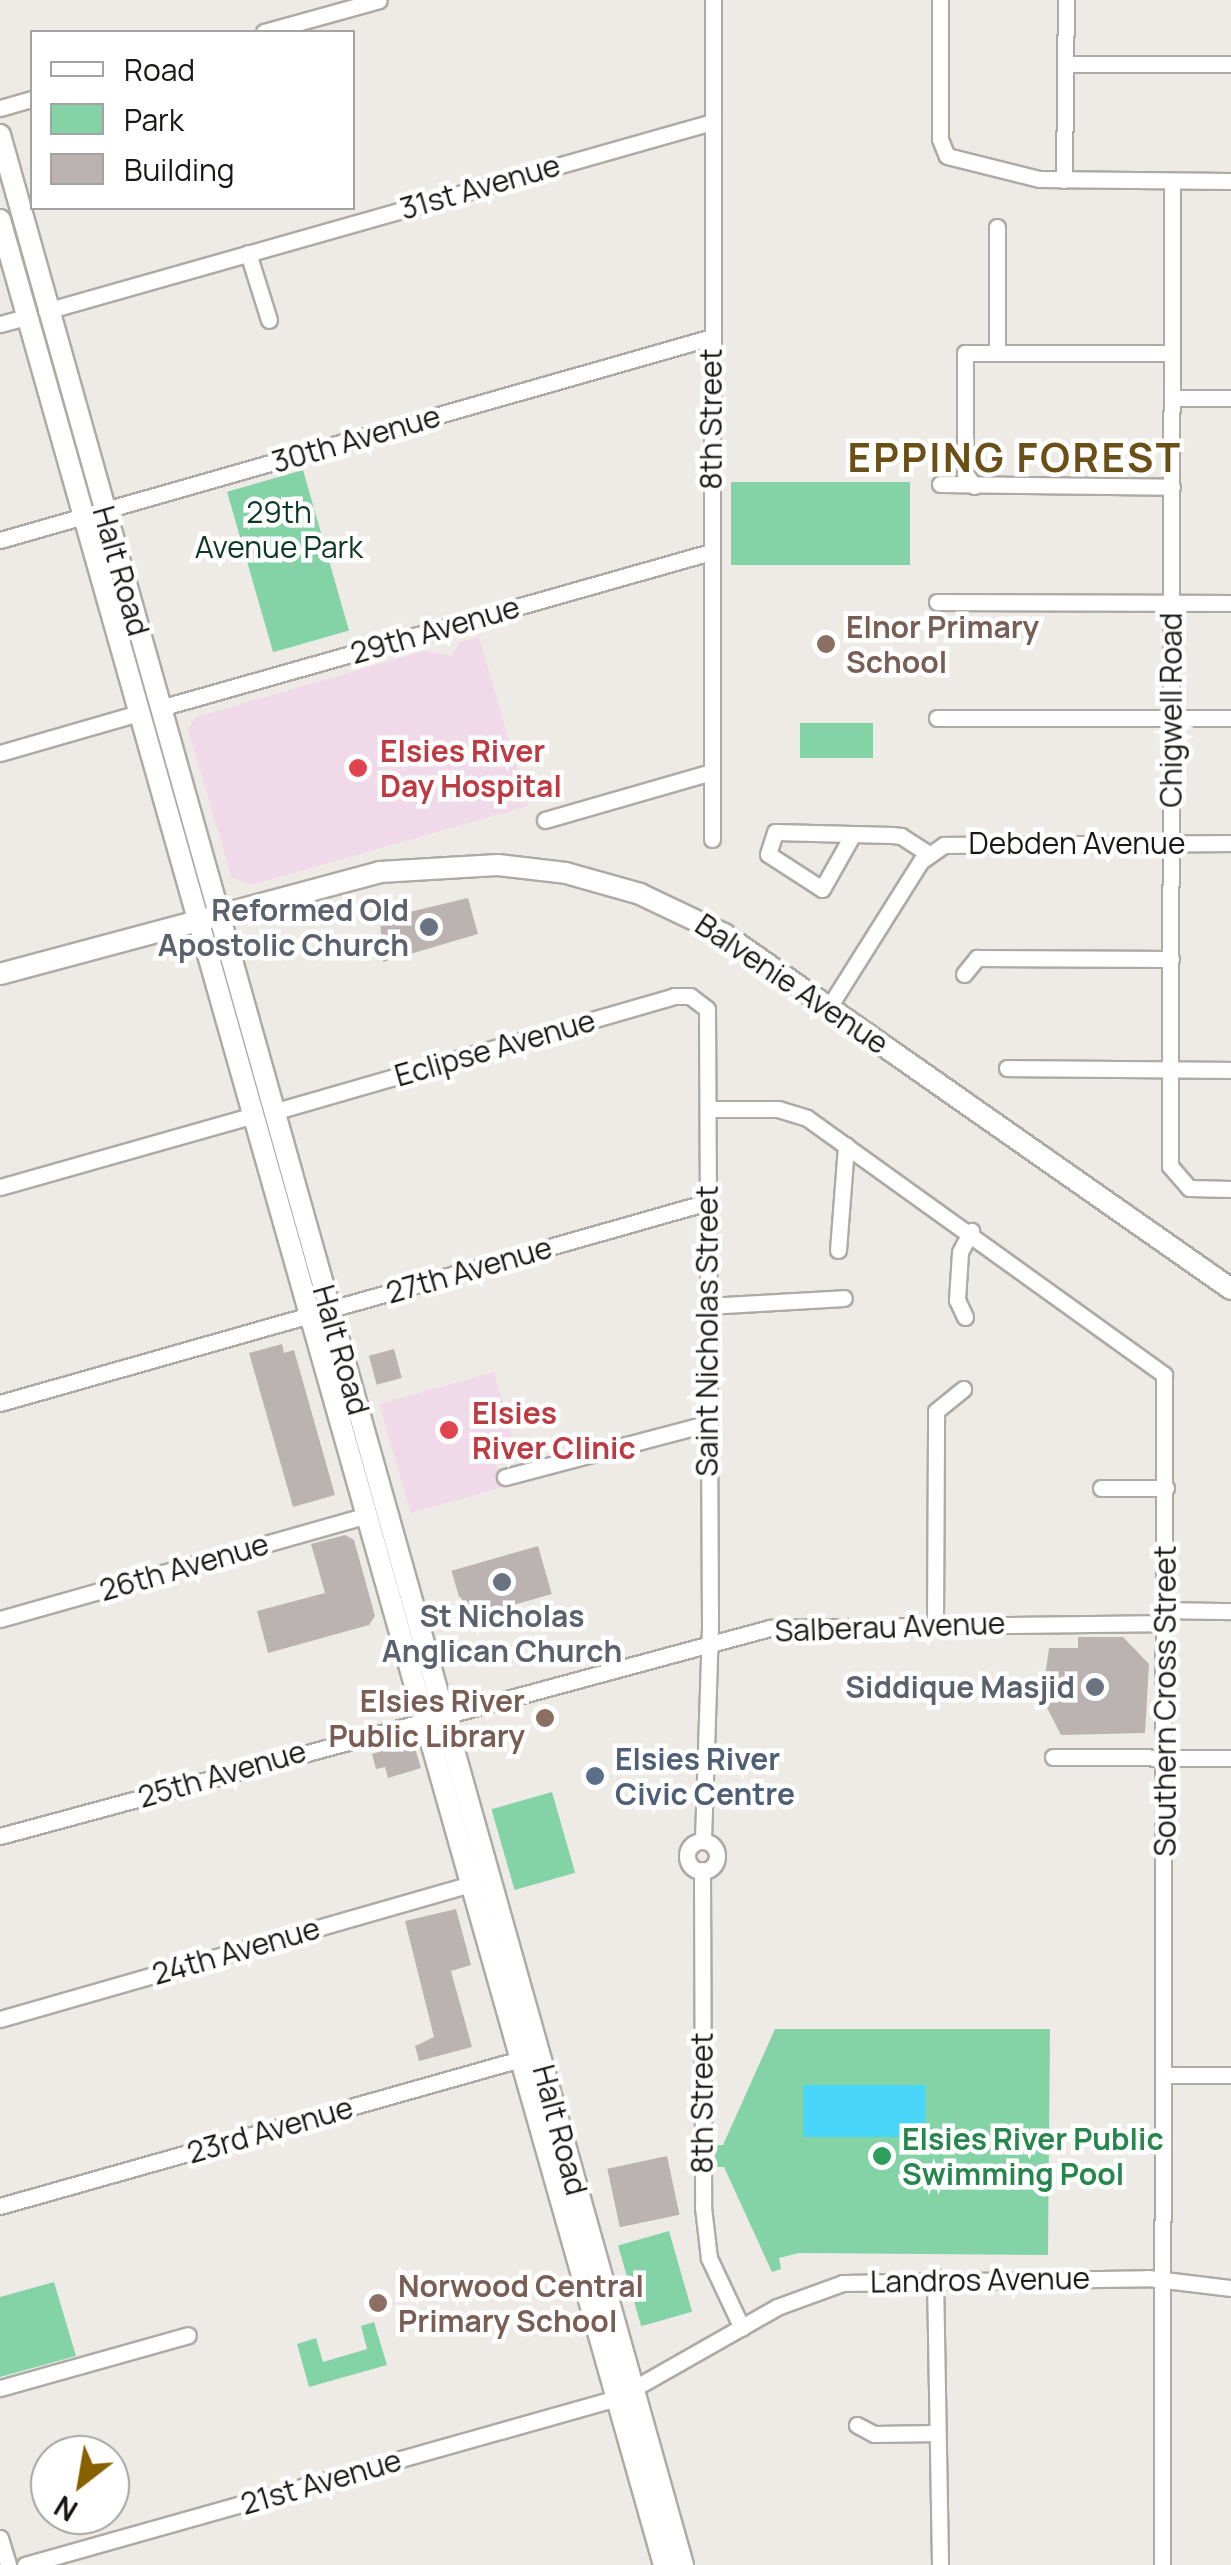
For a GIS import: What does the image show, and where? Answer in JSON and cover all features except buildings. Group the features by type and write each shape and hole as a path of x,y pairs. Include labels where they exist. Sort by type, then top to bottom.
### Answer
{"street":[{"path":"271,30 378,0"},
{"name":"8th Street","path":"712,839 713,0"},
{"path":"940,0 942,150 957,161 1064,180 1231,181"},
{"path":"1064,180 1066,0"},
{"path":"1065,64 1231,64"},
{"path":"0,108 30,99"},
{"name":"31st Avenue","path":"0,324 712,122"},
{"name":"Halt Road","path":"0,135 37,314 206,917 626,2394 683,2565"},
{"name":"Chigwell Road","path":"1172,182 1172,1172 1190,1188 1231,1190"},
{"name":"Halt Road","path":"0,220 37,314"},
{"path":"997,227 997,353"},
{"path":"248,253 269,320"},
{"name":"30th Avenue","path":"0,540 712,337"},
{"path":"974,486 965,473 964,353 1172,353"},
{"path":"1172,398 1231,398"},
{"path":"940,484 1172,487"},
{"name":"29th Avenue","path":"0,753 711,552"},
{"path":"937,602 1231,603"},
{"path":"938,718 1231,718"},
{"path":"545,820 711,772"},
{"path":"853,834 822,889 768,854 775,832 853,834 901,836 928,854"},
{"name":"Debden Avenue","path":"829,1007 928,854 954,843 1231,843"},
{"name":"Balvenie Avenue","path":"0,974 380,872 538,868 664,903 829,1007 1231,1289"},
{"path":"964,974 977,958 1171,959"},
{"name":"Eclipse Avenue","path":"0,1187 674,996 690,996 709,1017"},
{"name":"Saint Nicholas Street","path":"708,1644 709,1017"},
{"path":"1007,1068 1231,1070"},
{"name":"Southern Cross Street","path":"710,1108 793,1112 971,1230 1155,1362 1166,1391 1162,2565"},
{"path":"838,1250 846,1145"},
{"name":"27th Avenue","path":"0,1403 708,1202"},
{"path":"965,1317 957,1300 960,1252 971,1230"},
{"path":"708,1306 844,1298"},
{"name":"Halt Road","path":"320,1312 368,1514 434,1714 472,1884 530,2056"},
{"path":"936,1623 936,1411 963,1389"},
{"path":"505,1477 706,1424"},
{"path":"1101,1488 1166,1488"},
{"name":"26th Avenue","path":"0,1619 368,1514"},
{"name":"Salberau Avenue","path":"434,1714 792,1625 1231,1611"},
{"name":"8th Street","path":"708,1644 703,1841 717,1858 702,1870 702,2207 710,2258 742,2328"},
{"name":"25th Avenue","path":"0,1836 434,1714"},
{"path":"1054,1757 1231,1758"},
{"name":"24th Avenue","path":"0,2018 472,1884"},
{"name":"23rd Avenue","path":"0,2206 530,2056"},
{"path":"1164,2075 1231,2075"},
{"path":"935,2277 940,2565"},
{"name":"Landros Avenue","path":"626,2394 742,2328 832,2286 935,2277 1231,2288"},
{"path":"0,2388 188,2335"},
{"name":"Halt Road","path":"626,2394 664,2565"},
{"name":"21st Avenue","path":"25,2565 626,2394"},
{"path":"857,2425 874,2434 937,2433"},
{"path":"0,2538 8,2565"}],"shaded area":[{"name":"Elsies River Day Hospital","path":"479,637 528,806 251,885 232,878 188,730 196,717 424,651 451,656 460,642"},
{"name":"Elsies River Clinic","path":"494,1372 518,1457 496,1464 503,1487 411,1513 379,1404"}],"green space":[{"name":"29th Avenue Park","path":"303,470 349,631 273,652 227,492"},
{"path":"731,482 910,482 910,565 731,565"},
{"path":"800,723 873,723 873,758 800,758"},
{"path":"552,1792 575,1873 515,1890 491,1809"},
{"name":"Elsies River Public Swimming Pool","path":"775,2029 1050,2029 1048,2255 799,2253 779,2258 781,2269 772,2272 724,2167 715,2167 715,2145 723,2145"},
{"path":"669,2231 692,2312 641,2326 618,2246"},
{"path":"54,2282 76,2356 0,2377 0,2297"},
{"path":"374,2322 387,2365 309,2387 297,2344 316,2338 323,2362 367,2349 361,2326"}],"water":[{"path":"803,2085 925,2085 925,2137 803,2137"}],"place":[{"name":"Elnor Primary School","path":"826,644"},
{"name":"Elsies River Day Hospital","path":"358,768"},
{"name":"Reformed Old Apostolic Church","path":"429,927"},
{"name":"Elsies River Clinic","path":"449,1430"},
{"name":"St Nicholas Anglican Church","path":"502,1582"},
{"name":"Siddique Masjid","path":"1095,1687"},
{"name":"Elsies River Public Library","path":"545,1718"},
{"name":"Elsies River Civic Centre","path":"595,1776"},
{"name":"Elsies River Public Swimming Pool","path":"882,2156"},
{"name":"Norwood Central Primary School","path":"378,2303"}],"district":[{"name":"EPPING FOREST","path":"1015,457"}]}
